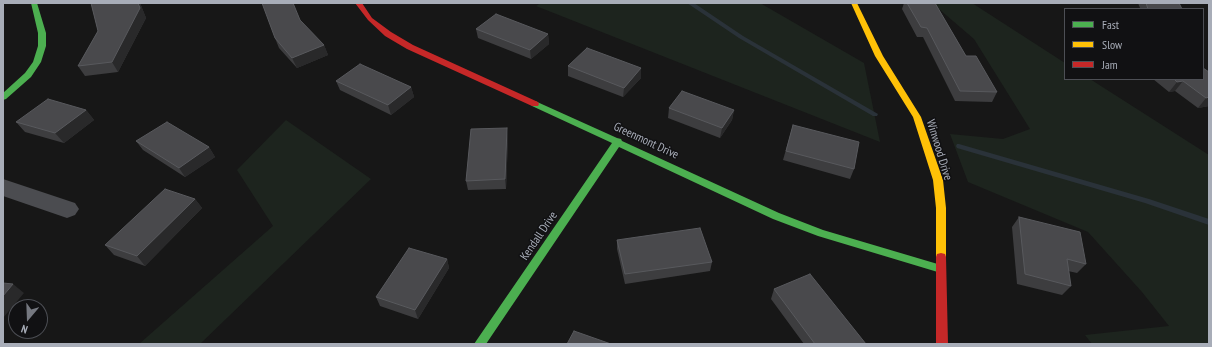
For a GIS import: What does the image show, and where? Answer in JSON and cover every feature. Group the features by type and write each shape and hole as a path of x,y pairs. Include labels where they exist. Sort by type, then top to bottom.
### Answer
{"street":[{"path":"3,98 28,75 37,62 42,46 42,33 34,3"},
{"name":"Greenmont Drive","path":"358,3 370,19 388,34 410,47 618,141 776,216 827,236 941,269"},
{"name":"Winwood Drive","path":"854,3 879,56 917,117 924,134 938,180 940,208 942,344"},
{"name":"Kendall Drive","path":"480,344 618,141"},
{"path":"3,187 67,209"}],"shaded area":[{"path":"541,3 760,3 864,63 880,142 536,6"},
{"path":"932,3 972,3 1064,62 1064,80 1092,80 1209,155 1209,344 1092,344 1085,335 1169,326 1142,292 1088,232 968,182 950,134 1003,139 1030,129 974,39"},
{"path":"286,120 371,179 200,344 139,344 273,226 237,170"}],"building":[{"path":"91,3 138,3 140,8 112,62 78,66 98,31"},
{"path":"262,3 293,3 300,20 324,45 292,58 275,38"},
{"path":"907,3 935,3 966,56 976,56 997,92 960,91 927,28 921,27"},
{"path":"1146,3 1179,3 1182,8 1148,8"},
{"path":"496,14 548,34 530,50 476,29"},
{"path":"587,48 641,68 624,88 568,66"},
{"path":"360,64 411,87 388,105 336,81"},
{"path":"1204,69 1209,72 1209,97 1206,98 1183,81 1177,82 1175,80 1204,80"},
{"path":"682,91 734,110 722,128 669,108"},
{"path":"48,99 86,110 55,133 16,122"},
{"path":"167,122 209,147 179,168 136,141"},
{"path":"793,125 859,142 854,169 786,151"},
{"path":"507,128 505,179 466,181 471,129"},
{"path":"165,189 195,199 137,256 105,245"},
{"path":"1019,217 1080,232 1086,264 1067,259 1071,286 1025,274"},
{"path":"700,228 712,262 625,274 617,240"},
{"path":"409,248 447,259 415,310 376,297"},
{"path":"810,274 866,344 815,344 774,289"},
{"path":"3,283 13,284 3,296"},
{"path":"574,331 611,344 567,344"}],"waterway":[{"path":"690,3 741,37 875,114"},
{"path":"959,146 1146,201 1209,222"}],"traffic: fast":[{"path":"3,97 28,75 37,62 42,46 42,33 34,3"},
{"path":"535,104 776,216 821,233 941,269"},
{"path":"480,344 618,141"}],"traffic: slow":[{"path":"854,3 879,56 917,117 938,180 941,208 941,257"}],"traffic: jam":[{"path":"358,3 370,19 388,34 410,47 535,104"},
{"path":"941,257 942,344"}]}
